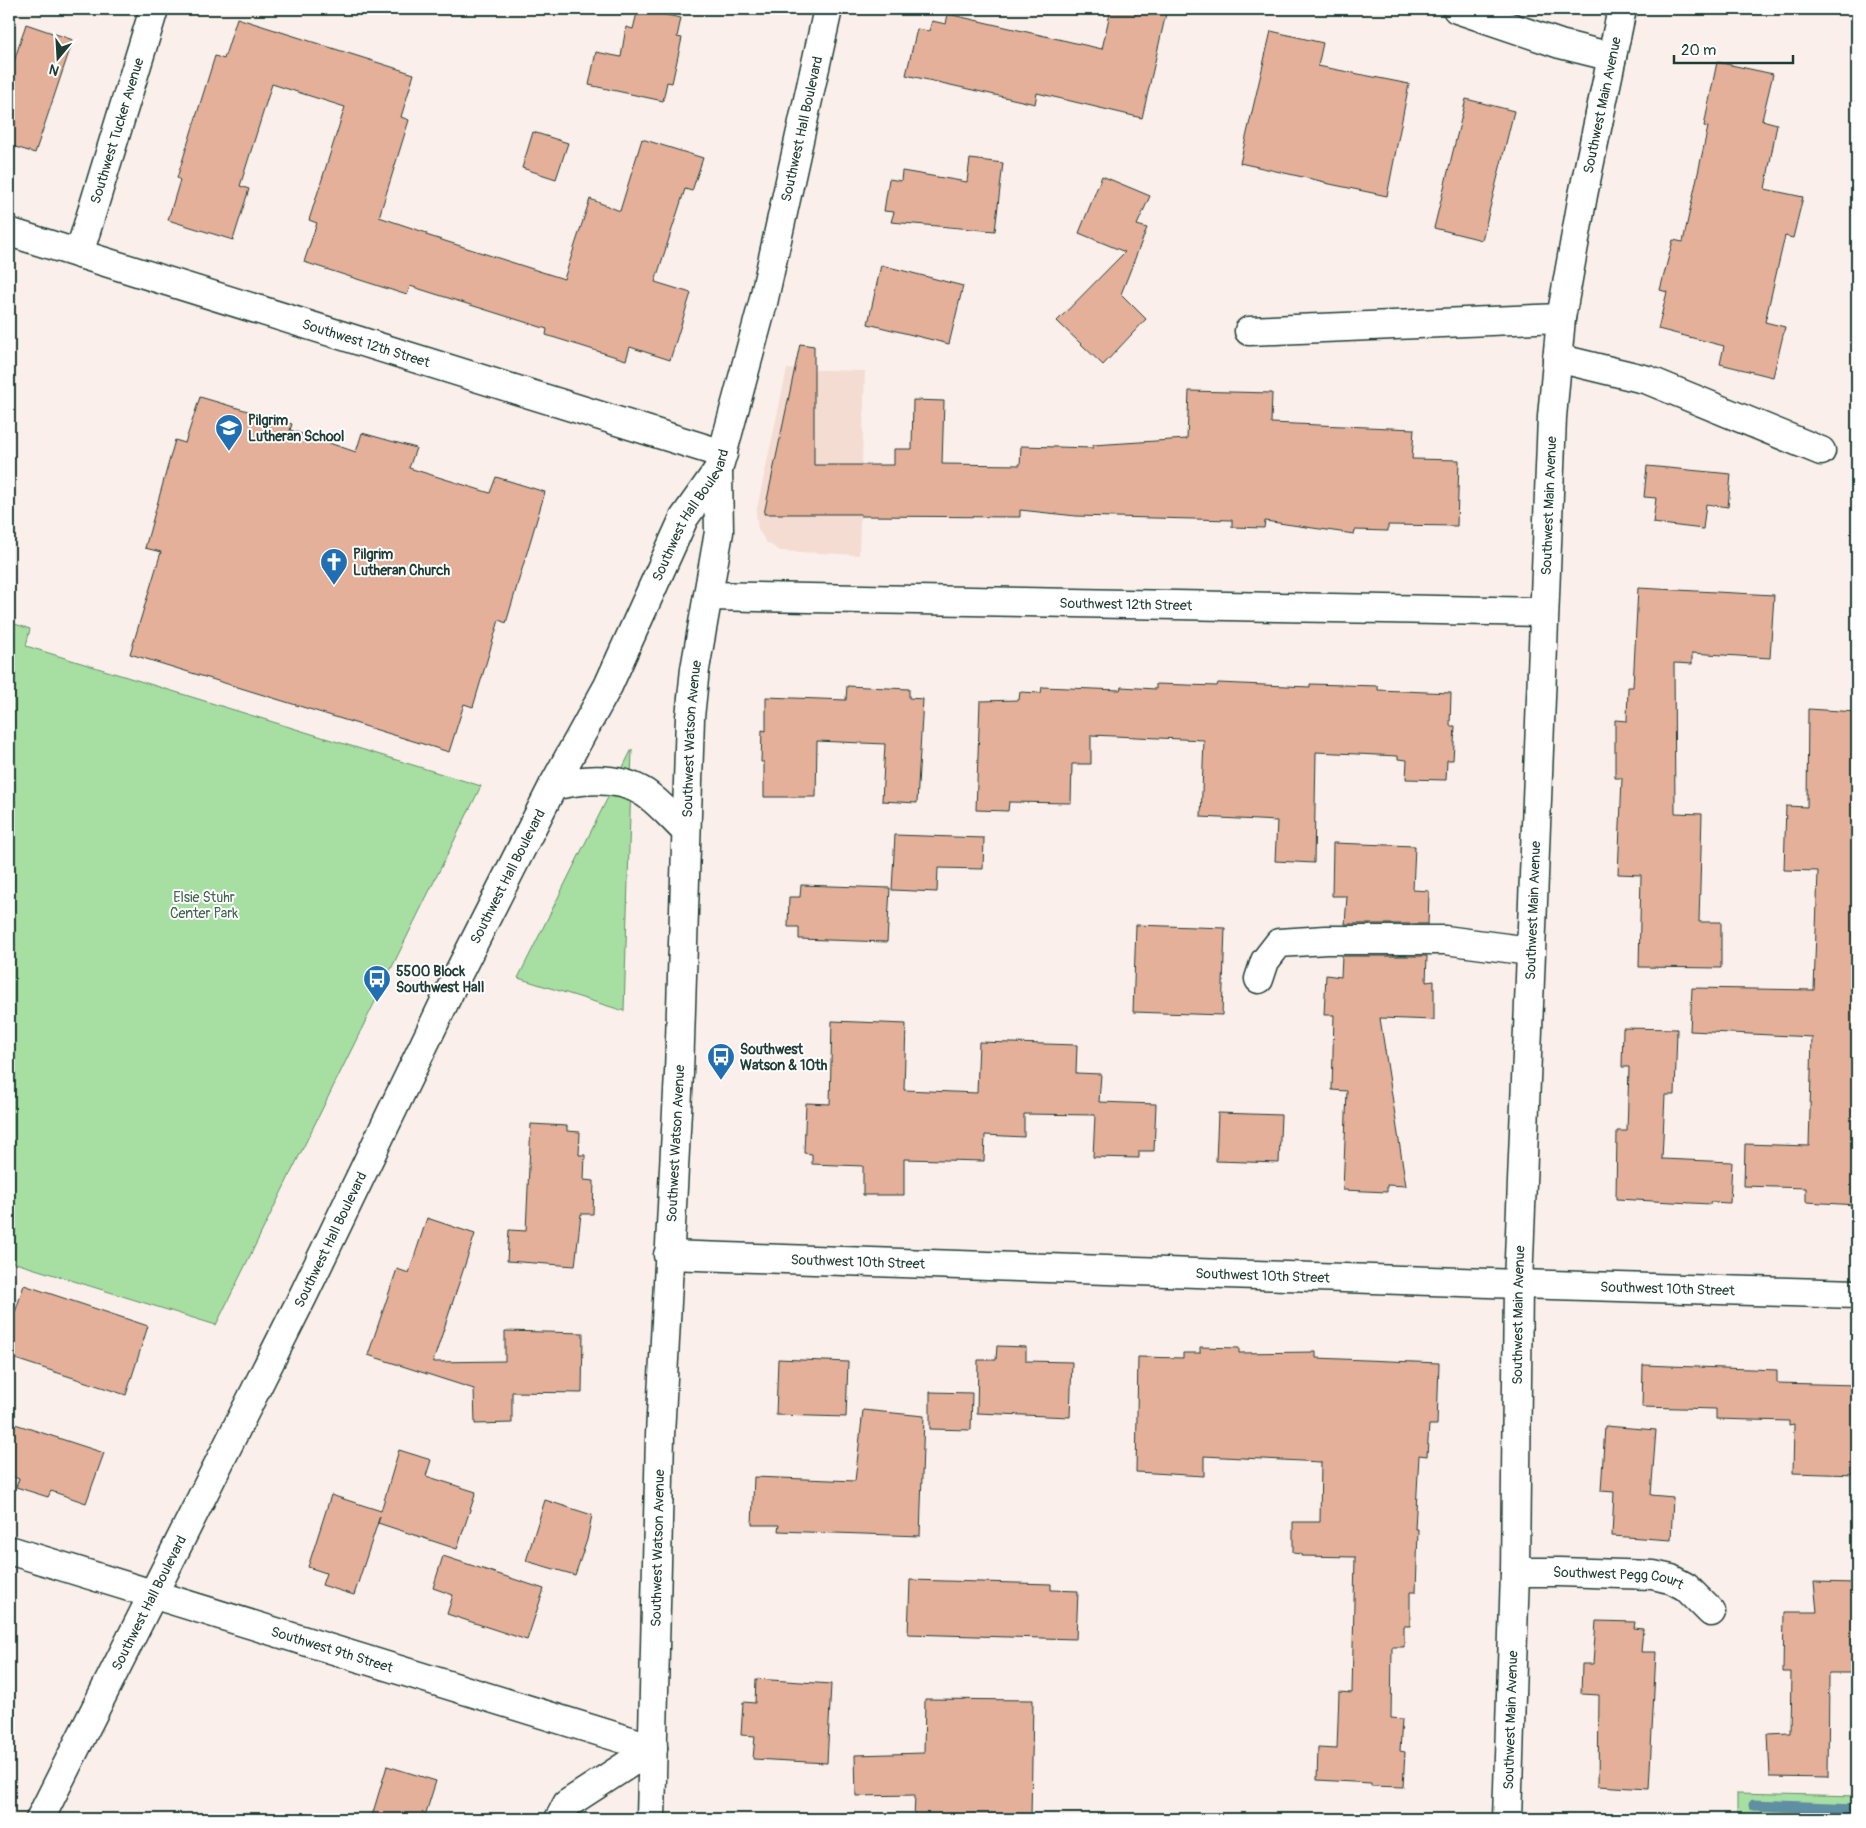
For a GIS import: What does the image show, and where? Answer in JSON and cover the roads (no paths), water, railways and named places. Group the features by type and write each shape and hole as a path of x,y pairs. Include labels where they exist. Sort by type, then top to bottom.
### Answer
{"street":[{"name":"Southwest Tucker Avenue","path":"79,254 154,9"},
{"name":"Southwest Hall Boulevard","path":"40,1819 303,1296 458,974 553,786 608,686 684,518 720,462 763,302 828,9"},
{"path":"1457,9 1560,44 1612,57"},
{"name":"Southwest Main Avenue","path":"1507,1819 1514,1572 1518,1284 1552,417 1561,318 1583,195 1622,9"},
{"name":"Southwest 12th Street","path":"9,232 720,462"},
{"path":"1248,331 1561,318"},
{"path":"1557,358 1648,380 1821,451"},
{"name":"Southwest Watson Avenue","path":"651,1819 660,1435 679,1073 690,718 695,669 720,532 720,462"},
{"name":"Southwest 12th Street","path":"708,596 1544,612"},
{"path":"553,786 579,780 599,780 622,784 644,792 686,830"},
{"path":"1259,979 1265,961 1279,943 1326,940 1446,940 1530,950"},
{"name":"Southwest 10th Street","path":"668,1255 1857,1294"},
{"name":"Southwest 9th Street","path":"9,1550 653,1748"},
{"name":"Southwest Pegg Court","path":"1514,1572 1653,1575 1671,1579 1686,1587 1711,1612"},
{"path":"559,1819 567,1804 653,1748"}],"waterway":[{"path":"1754,1805 1857,1809"}],"place":[{"name":"Pilgrim Lutheran School","path":"229,452"},
{"name":"Pilgrim Lutheran Church","path":"334,586"},
{"name":"5500 Block Southwest Hall","path":"377,1003"},
{"name":"Southwest Watson & 10th","path":"721,1081"}],"park label":[{"name":"Elsie Stuhr Center Park","path":"204,906"}]}
